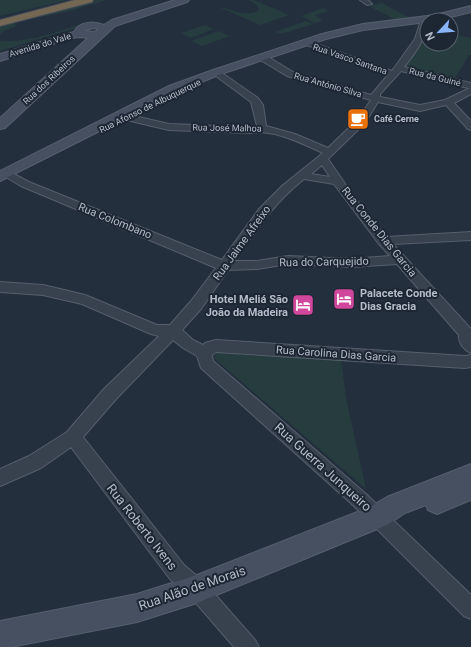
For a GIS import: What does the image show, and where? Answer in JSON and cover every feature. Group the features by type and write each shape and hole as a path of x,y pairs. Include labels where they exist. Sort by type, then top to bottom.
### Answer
{"highway":[{"path":"0,22 80,0"},
{"path":"0,22 88,0"}],"street":[{"name":"Avenida do Vale","path":"0,58 70,35 98,30 174,0"},
{"name":"Avenida do Vale","path":"98,30 115,22 184,0"},
{"path":"363,0 369,4"},
{"name":"Rua Afonso de Albuquerque","path":"4,178 173,89 201,77 308,44 329,36 369,25 419,20"},
{"name":"Rua dos Ribeiros","path":"0,125 98,30"},
{"name":"Avenida do Vale","path":"0,54 82,33"},
{"name":"Rua dos Ribeiros","path":"0,119 87,40 82,33"},
{"name":"Rua Afonso de Albuquerque","path":"123,116 177,91 219,74 322,37 329,36"},
{"name":"Rua Jaime Afreixo","path":"0,478 35,462 73,437 125,378 173,331 196,305 263,212 286,188 326,156 361,122 376,99 375,94 396,71 419,37"},
{"name":"Rua Vasco Santana","path":"308,44 396,71"},
{"name":"Rua António Silva","path":"263,58 290,74 302,78 376,99 420,108 448,102 471,91"},
{"name":"Rua da Guiné","path":"396,71 471,86"},
{"path":"219,74 255,100 258,105 262,128"},
{"path":"448,102 471,127"},
{"name":"Rua José Malhoa","path":"123,116 169,127 250,130 262,128 292,136 326,156"},
{"name":"Rua Conde Dias Garcia","path":"326,156 338,181 383,241 470,339"},
{"name":"Rua Conde Dias Garcia","path":"302,176 338,181"},
{"name":"Rua Colombano","path":"4,178 224,266"},
{"path":"383,241 471,236"},
{"name":"Rua do Carquejido","path":"224,266 257,265 288,260 351,263 400,260"},
{"path":"0,287 43,290 85,300 156,330 173,331 188,344 204,353"},
{"name":"Rua Carolina Dias Garcia","path":"204,353 210,347 216,346 471,361"},
{"name":"Rua Guerra Junqueiro","path":"204,353 206,364 378,516 471,609"},
{"name":"Rua Roberto Ivens","path":"73,437 177,572 197,589 248,647"},
{"name":"Rua Alão de Morais","path":"0,635 137,608 197,589 378,516 396,505 471,475"},
{"name":"Rua Alão de Morais","path":"378,516 400,515 471,490"}],"green space":[{"path":"0,0 68,0 0,16"},
{"path":"94,0 107,0 66,12 14,22 16,26 0,34 0,25"},
{"path":"248,0 254,0 289,15 260,25 221,8 244,13 253,13 259,10 257,5"},
{"path":"382,3 410,18 396,20 369,6"},
{"path":"323,8 328,11 315,15 323,21 315,23 301,16"},
{"path":"306,21 314,24 280,34 275,32"},
{"path":"82,24 83,26 0,51 0,41 31,39"},
{"path":"205,25 214,29 191,38 181,33"},
{"path":"219,31 230,36 202,46 191,41"},
{"path":"459,36 471,38 471,55 469,55 455,78 405,67 419,43 419,52 459,52"},
{"path":"218,352 247,355 341,359 346,398 366,489 215,359 215,355"}],"place":[{"name":"Café Cerne","path":"358,119"},
{"name":"Palacete Conde Dias Gracia","path":"344,299"},
{"name":"Hotel Meliá São João da Madeira","path":"303,305"}]}
